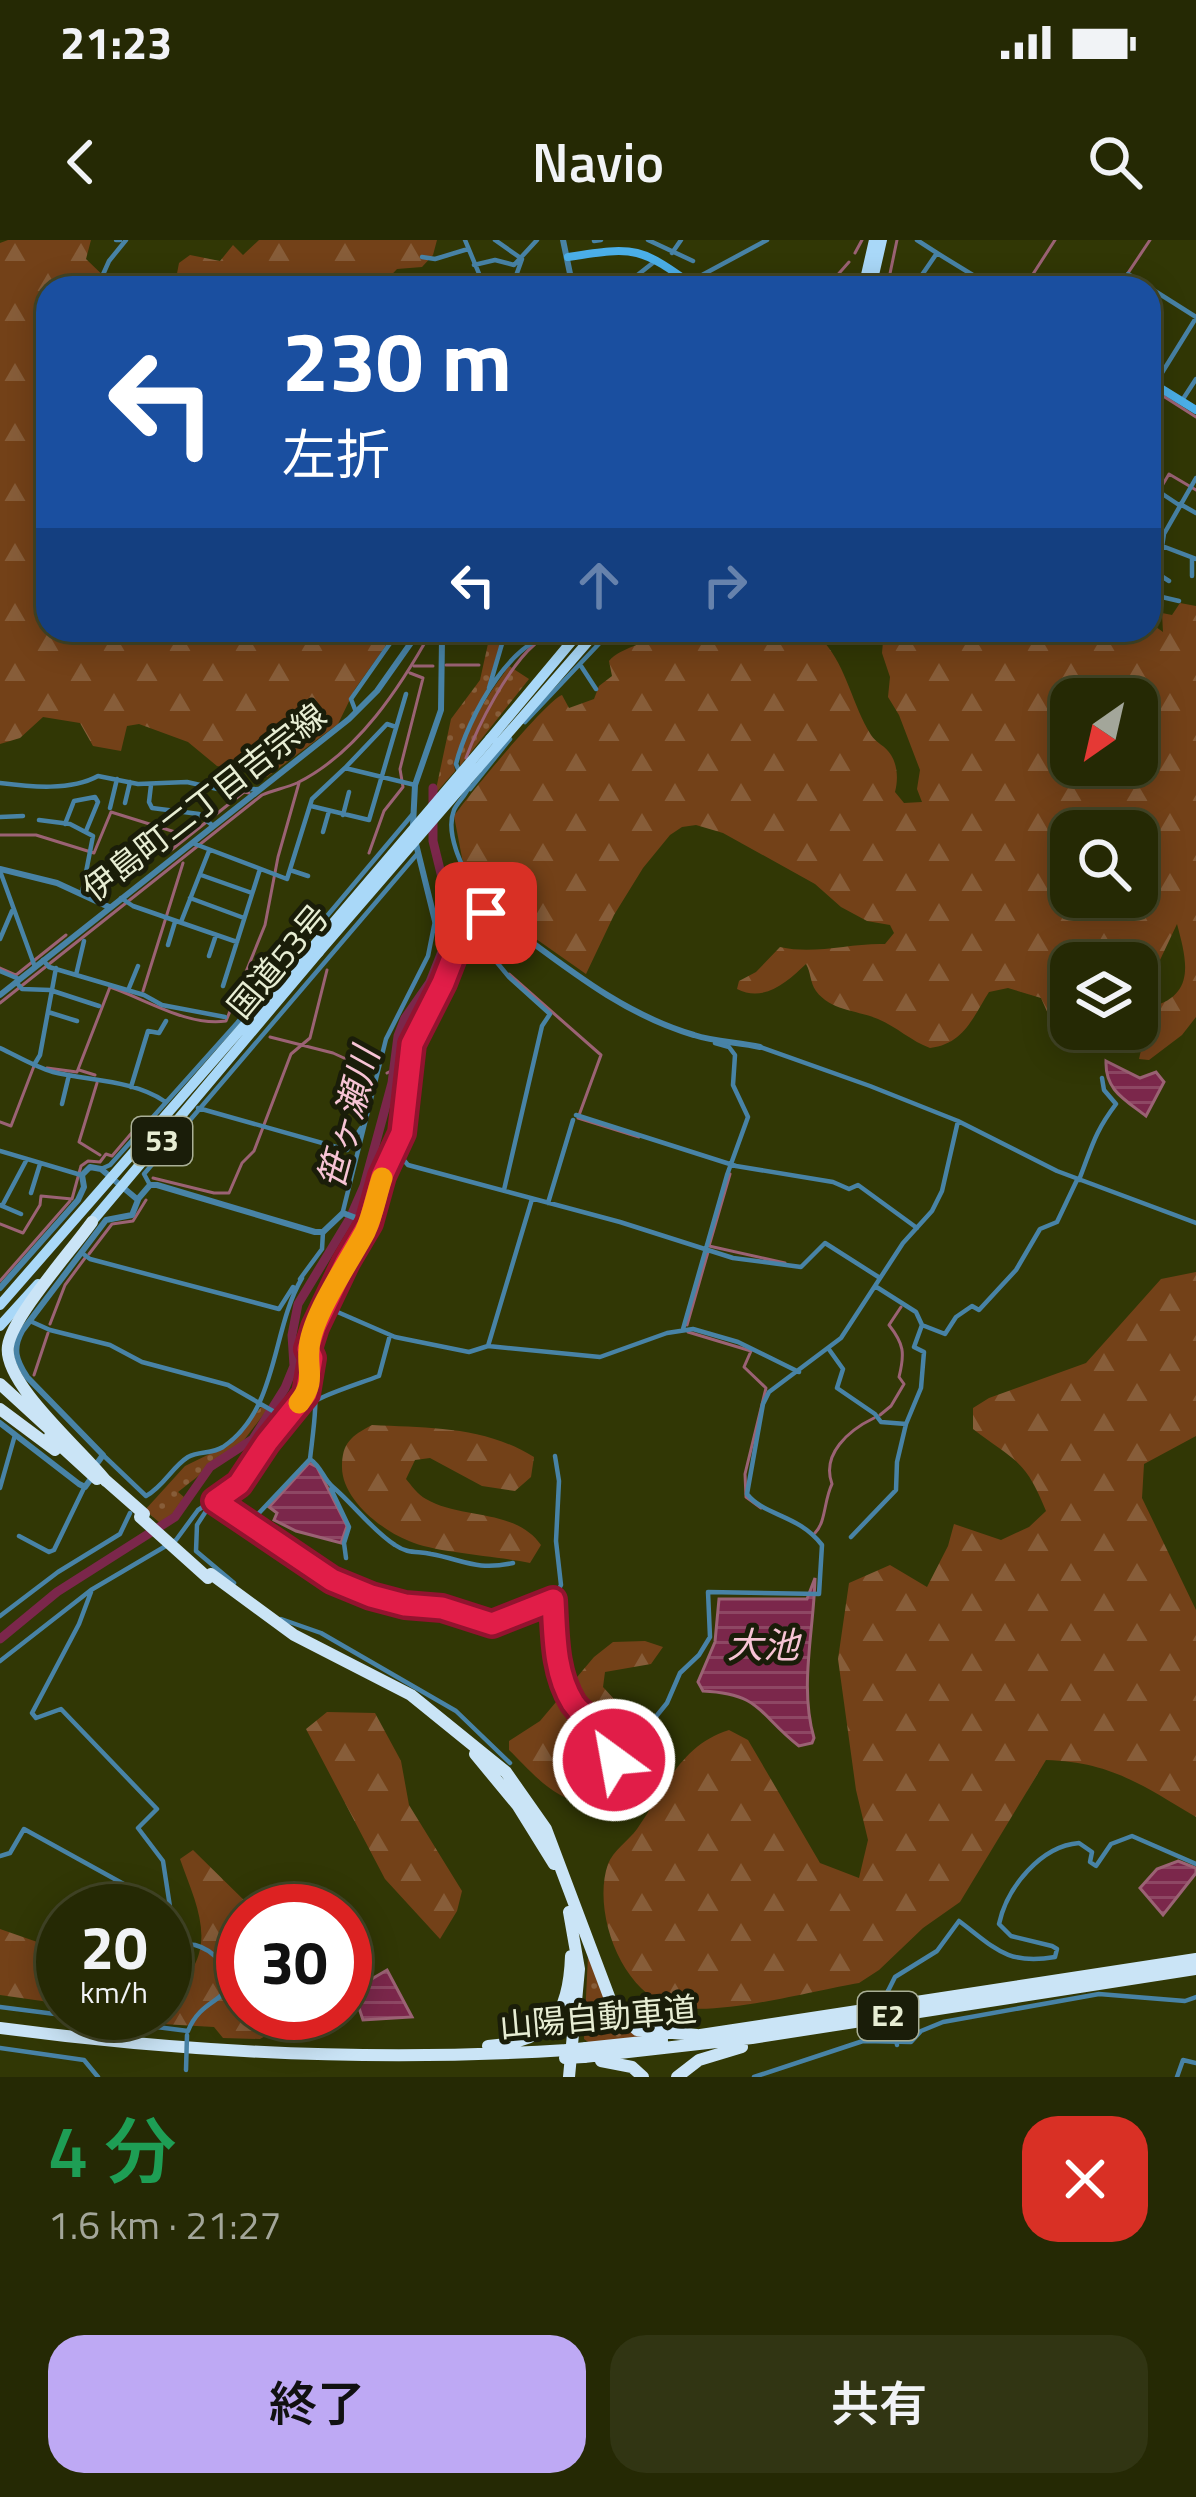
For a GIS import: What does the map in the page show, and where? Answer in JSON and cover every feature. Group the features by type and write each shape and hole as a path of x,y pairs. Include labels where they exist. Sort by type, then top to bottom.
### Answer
{"highway":[{"path":"869,276 876,242"},
{"name":"国道53号","path":"0,1326 197,1107 271,1018 315,950 575,642"},
{"name":"国道53号","path":"0,1305 106,1173 478,768 575,642"},
{"path":"92,1222 22,1317 11,1335 7,1356 23,1388 108,1485"},
{"path":"0,1387 210,1576 293,1639 408,1700 475,1750 556,1860 603,1989 623,2020 638,2030 698,2036"},
{"path":"0,1409 108,1485"},
{"path":"368,2056 518,2043 538,2036 555,2020 567,1993 574,1917"},
{"path":"572,2077 579,1992 574,1917"},
{"name":"山陽自動車道","path":"584,2055 1193,1964"},
{"name":"山陽自動車道","path":"0,2032 171,2047 368,2056 584,2055 713,2044 1193,1964"},
{"path":"677,2077 698,2060 719,2052 879,2018"},
{"name":"山陽自動車道","path":"0,2032 257,2060 403,2064 566,2054"},
{"path":"584,2055 624,2064 643,2077"}],"main road":[{"path":"568,257 596,243 657,260 680,276"},
{"path":"1161,389 1196,410"}],"street":[{"path":"103,276 121,240"},
{"path":"465,240 479,276"},
{"path":"495,240 522,259"},
{"path":"474,265 495,260 514,265 537,240"},
{"path":"562,240 571,276"},
{"path":"648,240 693,261"},
{"path":"672,253 681,240"},
{"path":"706,276 767,240"},
{"path":"917,240 974,276"},
{"path":"422,256 435,259 468,249"},
{"path":"921,276 936,254"},
{"path":"516,276 522,259"},
{"path":"636,276 657,260"},
{"path":"1161,295 1196,319 1161,370"},
{"path":"1181,401 1196,379"},
{"path":"1161,542 1196,478"},
{"path":"1161,493 1196,513"},
{"path":"1161,544 1194,559 1192,576"},
{"path":"1161,576 1168,580"},
{"path":"1161,597 1179,602"},
{"path":"356,712 351,699 391,642"},
{"name":"伊島町二丁目吉宗線","path":"0,995 45,965 110,908 200,846 209,822 240,795 260,790 356,712 412,642"},
{"path":"323,1232 150,1185 143,1180 144,1174 197,1107 347,1150 362,1126 376,1092 392,1024 428,956 437,922 406,784 441,710 442,642"},
{"path":"470,789 456,764 488,693 503,642"},
{"path":"488,693 513,657 532,642"},
{"path":"577,642 581,666 596,689"},
{"path":"581,666 516,731 454,811 454,842 486,913 636,1013 733,1050 733,1085 748,1117 683,1328"},
{"path":"310,806 369,820 406,694"},
{"path":"168,945 172,919 190,898 199,874 200,846 287,879 316,792 387,724 396,727"},
{"path":"345,768 406,784"},
{"path":"0,783 75,784 98,776 152,785 187,782 240,795 260,790"},
{"path":"110,808 117,779"},
{"path":"124,803 130,782"},
{"path":"65,824 76,800 75,784"},
{"path":"152,785 152,808 209,822"},
{"path":"343,814 349,792"},
{"path":"76,800 87,796 98,802 86,832"},
{"path":"323,832 329,811"},
{"path":"0,1048 34,1065 131,1088 168,1104 412,815"},
{"path":"0,817 23,816"},
{"path":"39,820 86,832 94,841 82,893"},
{"path":"271,1018 418,853"},
{"path":"404,868 414,867 424,875"},
{"path":"223,986 260,869"},
{"path":"290,869 308,876"},
{"path":"34,1065 40,1055 51,990 45,965 14,910 0,870 35,875 110,908"},
{"path":"199,874 252,893"},
{"path":"354,883 375,901"},
{"path":"190,898 244,918"},
{"path":"125,901 237,942"},
{"path":"0,939 14,910"},
{"path":"259,1513 310,1460 310,1435 319,1413 308,1349 311,1319 369,1223 382,1176 402,1133 412,1044 443,983 460,933 470,920 486,913"},
{"path":"437,922 460,933"},
{"path":"451,955 470,931 509,977 550,1014 542,1026 504,1190"},
{"path":"209,956 216,935"},
{"path":"76,975 84,941"},
{"path":"45,965 162,1005 225,1018"},
{"path":"128,990 138,966"},
{"path":"0,971 17,982 99,1006"},
{"path":"46,1012 77,1021"},
{"path":"131,1088 148,1031 159,1033 166,1021"},
{"path":"711,1039 760,1047 958,1121 1078,1180 1196,1223"},
{"path":"62,1104 70,1075"},
{"path":"874,1286 916,1312 922,1325 945,1334 956,1317 972,1306 979,1310 1016,1270 1040,1229 1057,1222 1101,1120 1116,1104 1104,1090 1102,1078"},
{"path":"406,1107 409,1125 403,1162 733,1258 801,1268 825,1243 880,1278"},
{"path":"548,1203 576,1117 732,1164 848,1189 858,1185 917,1228"},
{"path":"555,1456 560,1481 556,1541 561,1585 553,1600 556,1661 575,1708 609,1733 615,1745 605,1794 620,1799 635,1773 650,1724 667,1703 680,1673 710,1636 708,1592 819,1594 822,1545 796,1521 752,1501 747,1494 766,1396 841,1338 932,1211 942,1191 958,1121"},
{"path":"82,1253 280,1309 322,1249 323,1232 343,1213 362,1126"},
{"path":"0,1151 78,1174 90,1167 106,1173 138,1200"},
{"path":"21,1214 1,1206 27,1159"},
{"path":"31,1193 40,1163"},
{"path":"0,1288 78,1200 84,1187 78,1174"},
{"path":"146,1496 101,1459 18,1363 15,1346 106,1220 132,1215 150,1185"},
{"path":"488,1346 532,1199"},
{"path":"343,1213 369,1223"},
{"path":"308,1349 346,1262"},
{"path":"0,1616 58,1572 120,1534 146,1496 164,1484 184,1459 216,1451 229,1442 260,1401 286,1310 302,1277"},
{"path":"326,1306 389,1335 469,1352 488,1346 599,1357 683,1328 738,1342 800,1372"},
{"path":"30,1321 110,1345 142,1362 228,1385 286,1417"},
{"path":"851,1537 896,1490 906,1424 921,1388 924,1352 914,1347 922,1325"},
{"path":"286,1417 379,1376 389,1335"},
{"path":"828,1348 843,1370 837,1388 880,1422 906,1424"},
{"path":"0,1661 91,1589 168,1547 181,1536 190,1517 239,1484 306,1394 311,1362"},
{"path":"0,1423 87,1483 54,1550 49,1552 20,1536"},
{"path":"0,1488 15,1435"},
{"path":"310,1460 319,1465 350,1527 344,1543 346,1558"},
{"path":"328,1484 393,1544 413,1554 428,1553 481,1568 513,1563"},
{"path":"215,1501 332,1580 371,1596 442,1608 492,1624 553,1600"},
{"path":"215,1501 196,1525 196,1551 290,1624 322,1633 456,1711 510,1763"},
{"path":"91,1589 79,1624 32,1713 35,1718 61,1709 157,1809 138,1828 163,1862 166,1884"},
{"path":"0,1646 7,1654"},
{"path":"0,1856 10,1853 24,1829 124,1884"},
{"path":"897,2044 888,1991 895,1977 937,1952 959,1921 998,1952 1029,1960 1055,1957 1058,1953 1052,1946 1011,1936 999,1924 1001,1912 1023,1878 1046,1852 1079,1843 1092,1852 1090,1862 1096,1866 1111,1844 1132,1836 1196,1864"},
{"path":"192,1944 207,1950 225,1968 229,1982 226,1992 198,2010 192,2024"},
{"path":"754,2077 863,2041 911,2042 921,2031 944,2022 1099,1994 1196,1997"},
{"path":"0,2007 36,2012"},
{"path":"188,2040 186,2070 195,2077"},
{"path":"0,2048 84,2060 98,2077"},
{"path":"1177,2077 1183,2060 1196,2062"}],"green space":[{"path":"91,240 86,259 104,276 36,276 36,642 388,642 355,689 338,724 267,777 217,766 188,742 139,724 127,726 121,751 93,746 80,723 43,717 20,738 0,744 0,243"},
{"path":"259,240 437,240 433,255 422,267 397,269 390,276 177,276 179,263 190,255 220,261 233,245 243,255"},
{"path":"1180,603 1196,606 1196,1017 1182,1035 1149,1060 1139,1059 1141,1050 1158,1050 1158,1004 1175,994 1185,975 1177,924 1158,962 1158,942 1050,942 1050,1018 1041,998 1008,988 989,992 959,1035 930,1048 878,1019 829,1003 814,988 806,964 766,992 737,989 739,981 756,972 780,947 806,950 885,944 894,933 890,925 867,921 841,907 815,884 723,833 696,825 670,835 614,915 586,974 495,910 463,863 454,816 490,771 553,701 562,695 569,708 594,699 599,686 612,676 609,661 643,642 824,642 864,723 893,759 895,792 904,803 922,802 917,789 920,770 888,697 890,677 883,642 1161,642 1162,613 1172,615"},
{"path":"488,642 501,642 455,771 435,794 451,719 480,680"},
{"path":"509,666 529,679 460,766 470,727"},
{"path":"1196,1272 1196,1436 1144,1464 1142,1498 1196,1610 1196,1817 1108,1770 1046,1760 960,1902 859,1983 710,2009 668,2005 651,1996 636,1983 614,1946 607,1925 604,1883 610,1859 637,1829 675,1771 712,1737 729,1730 748,1740 820,1863 859,1878 868,1840 856,1790 838,1659 849,1583 890,1565 927,1587 954,1524 1001,1540 1029,1527 1046,1511 1039,1494 1017,1462 973,1429 973,1408 1086,1363 1161,1279"},
{"path":"262,1406 267,1410 244,1440 178,1492 184,1497 177,1510 160,1523 145,1510 185,1466 230,1444"},
{"path":"372,1425 476,1434 534,1457 531,1477 515,1491 482,1486 430,1458 415,1460 406,1479 423,1497 440,1505 503,1520 530,1533 541,1545 530,1563 421,1545 375,1521 349,1491 342,1467 349,1441"},
{"path":"645,1641 663,1647 651,1664 605,1672 603,1687 635,1722 597,1799 584,1802 560,1795 509,1750 509,1741 540,1721 594,1657 613,1642"},
{"path":"327,1712 375,1713 401,1761 409,1805 462,1891 457,1911 440,1939 385,1879 306,1729"},
{"path":"193,1850 228,1884 216,1884 216,2029 192,2026 192,1970 201,1927 192,1884 180,1859"},
{"path":"0,1929 36,1942 36,2000 0,1995"},
{"path":"588,1956 604,1998 652,2036 591,2044 584,2039"}],"water":[{"path":"1106,1061 1140,1078 1156,1072 1164,1082 1146,1116 1112,1087"},
{"path":"309,1463 317,1467 347,1526 341,1543 274,1520 277,1513 269,1507"},
{"name":"大池","path":"815,1578 807,1679 814,1738 799,1746 748,1701 703,1691 698,1682 715,1642 719,1599 807,1599"},
{"path":"1178,1861 1196,1868 1196,1873 1163,1915 1140,1888 1157,1869"},
{"path":"387,1970 412,2017 372,2019 372,1979"}],"waterway":[{"path":"855,253 862,240"},
{"path":"890,276 897,240"},
{"path":"1032,276 1055,240"},
{"path":"1126,276 1150,240"},
{"path":"837,276 849,262"},
{"path":"1161,395 1196,417"},
{"path":"1161,488 1169,474 1196,490"},
{"path":"0,1003 262,795 297,783 339,754 376,716 425,642"},
{"path":"466,758 495,697 535,644"},
{"path":"446,665 479,665"},
{"path":"414,666 433,666"},
{"path":"369,853 384,811 403,787 400,769 423,678 410,673"},
{"path":"47,1068 77,1072 110,987 182,1016 226,1021 265,925 299,783"},
{"name":"笹ヶ瀬川","path":"0,1639 57,1592 175,1517 210,1467 253,1439 285,1388 294,1366 292,1335 298,1304 364,1186 392,1083 398,1036 430,982 449,934 446,894 433,841 433,788"},
{"path":"170,851 244,792 249,793"},
{"path":"0,835 36,835 94,853 111,812 188,836"},
{"path":"143,991 183,863"},
{"path":"471,921 480,939"},
{"path":"0,968 16,975 66,935"},
{"path":"153,1178 229,1193 242,1163 254,1151 291,1054 310,1038 327,970"},
{"path":"509,974 601,1055 578,1118 639,1137"},
{"path":"270,1037 333,1053 370,1070"},
{"path":"0,1122 11,1126 34,1066"},
{"path":"79,1070 95,1075"},
{"name":"笹ヶ瀬川","path":"387,1073 393,1070"},
{"path":"97,1083 79,1142 100,1155"},
{"path":"0,1224 23,1233 41,1196 72,1199 81,1166 100,1162 106,1154 112,1156 135,1129"},
{"path":"730,1174 709,1246 785,1263"},
{"path":"89,1254 112,1224 133,1221 146,1200"},
{"path":"0,1281 70,1201"},
{"path":"687,1325 708,1252"},
{"path":"50,1324 65,1285 85,1258"},
{"path":"880,1415 904,1384 899,1377 902,1349 889,1325 901,1307"},
{"path":"688,1332 751,1351 744,1367 766,1388 745,1474 746,1497 761,1508"},
{"path":"34,1375 48,1333"},
{"path":"815,1533 832,1484 834,1453 847,1436 874,1418"}],"slow traffic":[{"path":"299,1403 310,1380 308,1349 315,1327 369,1223 382,1178"}],"route":[{"path":"486,913 466,924 412,1044 402,1133 382,1176 369,1223 315,1327 308,1349 312,1358 306,1394 239,1484 215,1501 332,1580 371,1596 442,1608 492,1624 553,1600 556,1661 575,1708 609,1733 615,1745 614,1760"}]}
